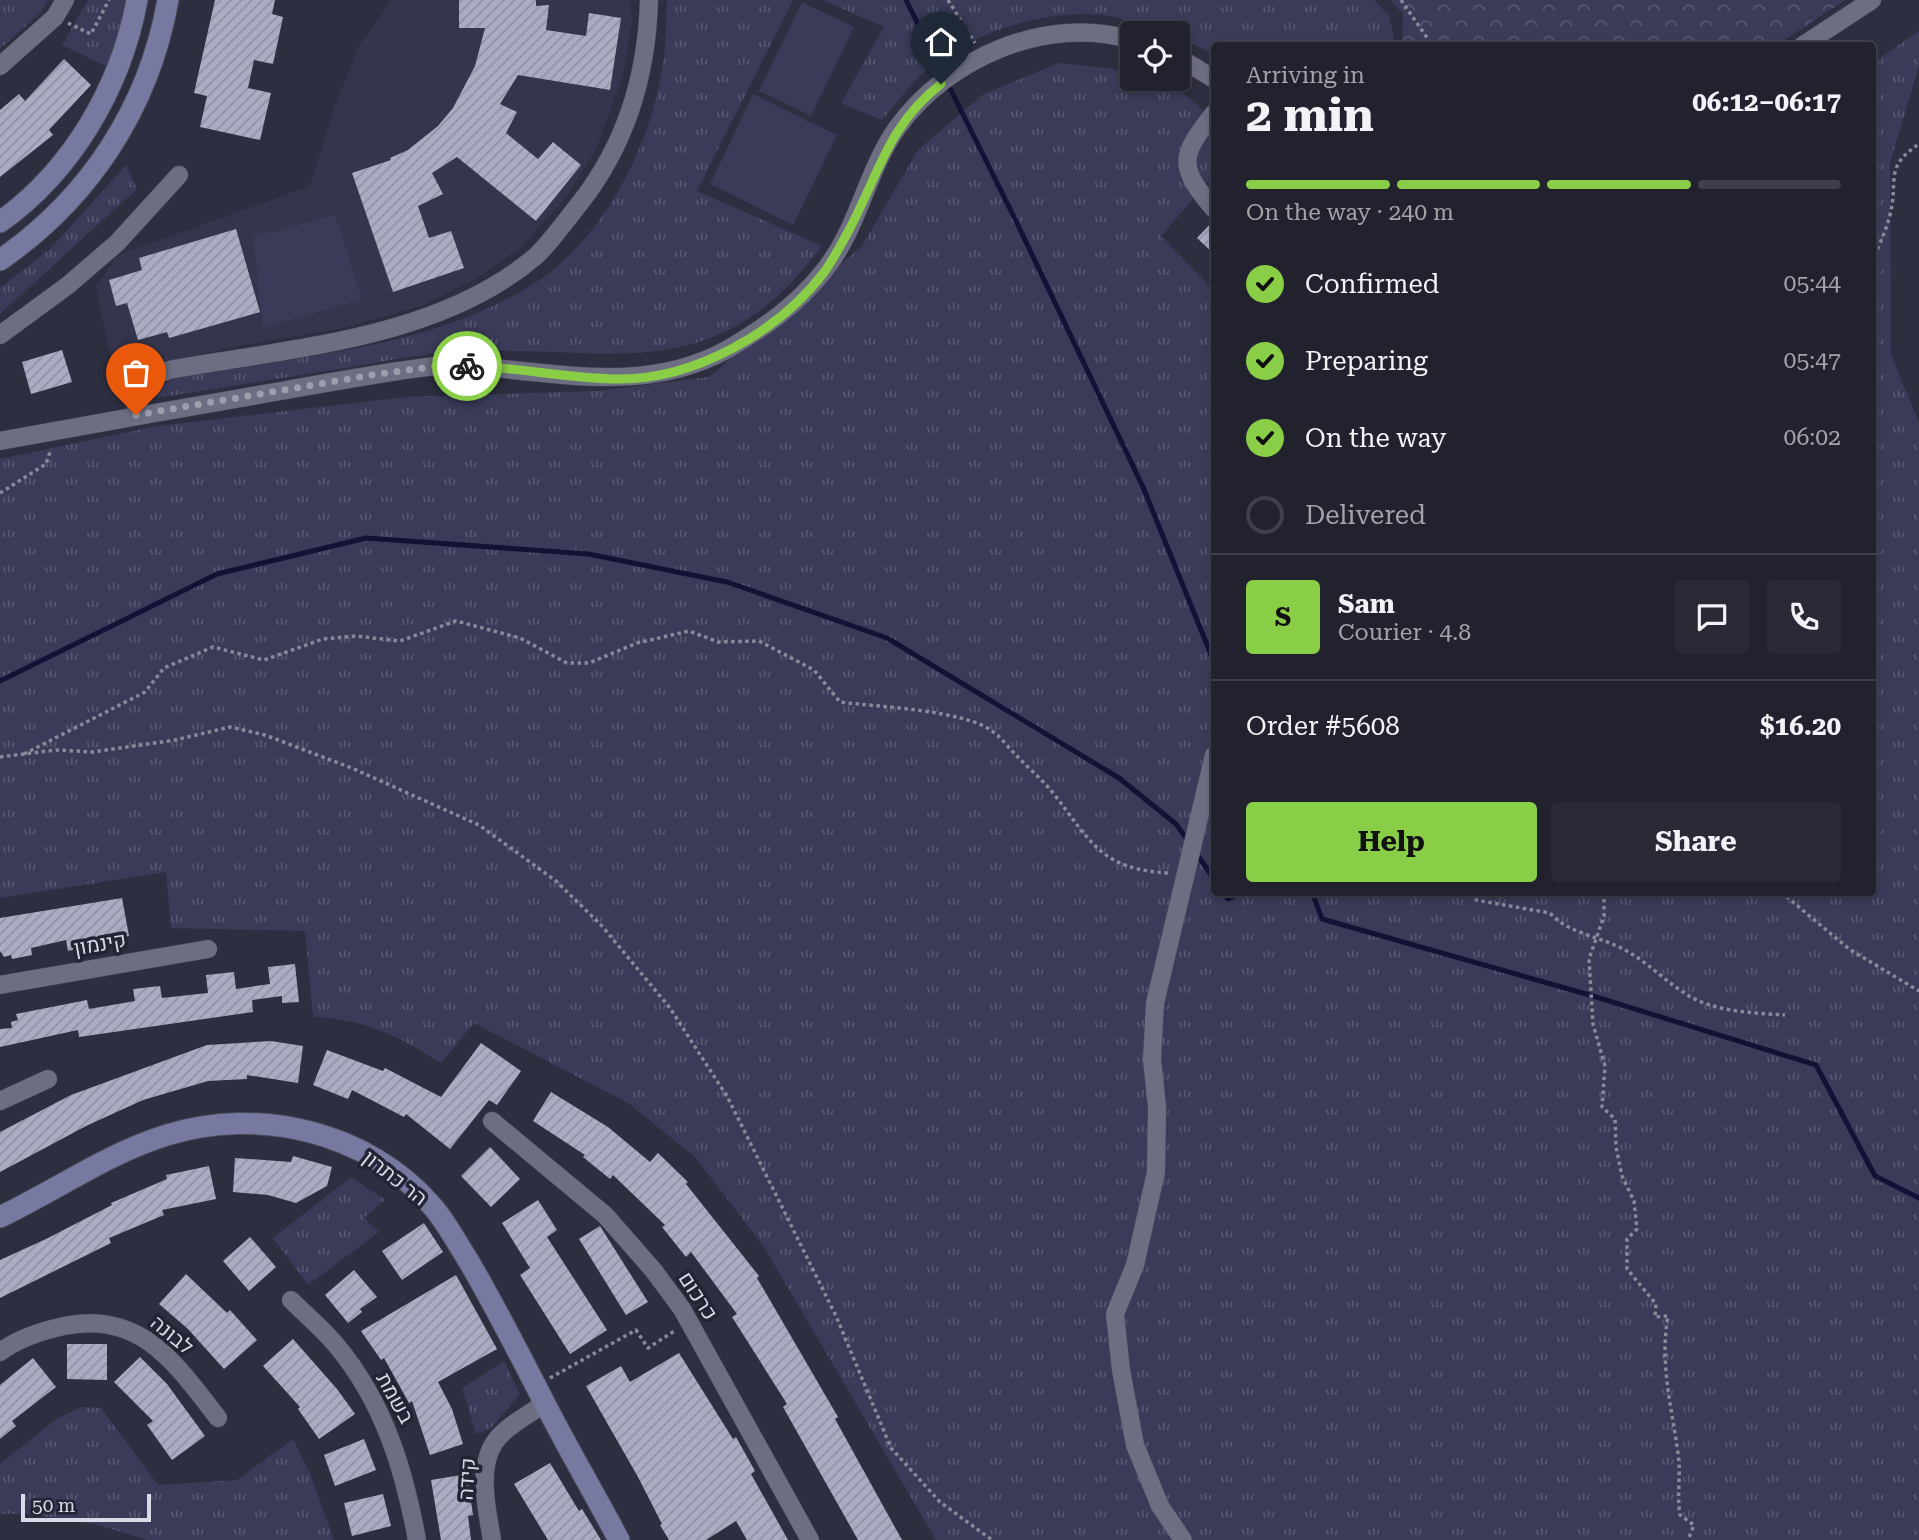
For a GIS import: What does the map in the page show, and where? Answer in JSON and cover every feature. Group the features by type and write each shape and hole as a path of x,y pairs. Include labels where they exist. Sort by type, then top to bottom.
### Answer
{"street":[{"path":"0,66 55,17 65,0"},
{"path":"0,222 44,183 86,131 116,72 137,0"},
{"path":"0,260 46,225 97,169 112,147 131,113 156,55 168,0"},
{"path":"136,415 136,394 140,382 169,370 370,334 410,322 505,279 538,254 592,187 612,153 642,76 649,0"},
{"path":"1808,42 1872,0"},
{"path":"0,442 136,415 439,366 482,366 622,379 678,371 716,355 781,315 825,271 850,227 878,163 897,129 923,98 959,70 983,56 1033,39 1075,33 1120,39"},
{"path":"1190,64 1211,77"},
{"path":"1211,117 1190,144 1186,160 1191,176 1211,205"},
{"path":"0,335 66,286 117,243 179,175"},
{"path":"1183,1540 1160,1506 1135,1445 1121,1370 1115,1314 1135,1265 1156,1172 1157,1107 1152,1059 1155,1003 1211,768"},
{"name":"קינמון","path":"0,985 208,949"},
{"path":"0,1101 48,1079"},
{"name":"כרכום","path":"492,1121 605,1215 654,1271 689,1322 810,1540"},
{"name":"הר כתרון","path":"0,1217 166,1135 211,1125 250,1122 326,1136 366,1152 433,1207 498,1310 540,1395 619,1540"},
{"name":"בשמת","path":"291,1300 337,1346 379,1413 395,1446 417,1540"},
{"name":"לבונה","path":"0,1352 13,1342 48,1329 84,1322 117,1325 144,1336 179,1367 218,1418"},
{"name":"קידה","path":"492,1540 485,1483 488,1455 497,1438 540,1395"}],"path":[{"path":"55,17 91,34 109,0"},
{"path":"948,0 983,56"},
{"path":"1401,0 1430,42"},
{"path":"1876,252 1891,215 1895,169 1902,156 1919,144"},
{"path":"0,493 46,464 57,431"},
{"path":"22,755 145,692 164,668 213,647 264,660 323,639 356,636 400,641 456,621 520,638 568,663 589,663 637,643 689,631 718,642 759,641 814,670 840,702 974,722 992,731 1051,791 1088,842 1113,860 1153,873 1186,874"},
{"path":"0,757 56,750 93,752 175,740 230,727 265,735 354,769 479,825 555,881 602,926 670,1008 728,1098 836,1316 891,1448 940,1502 992,1540"},
{"path":"1474,896 1476,900 1550,912 1559,924 1597,936 1628,951 1692,998 1743,1013 1785,1015"},
{"path":"1604,896 1604,916 1589,959 1593,1024 1605,1066 1602,1107 1615,1119 1616,1147 1622,1176 1634,1201 1637,1228 1627,1239 1627,1269 1656,1304 1655,1317 1668,1316 1663,1344 1665,1388 1673,1413 1680,1474 1678,1502 1681,1515 1694,1525 1688,1540"},
{"path":"1786,896 1849,949 1919,991"},
{"path":"540,1395 636,1330 648,1348 689,1322"}],"shaded area":[{"path":"392,0 630,0 632,18 623,76 596,149 566,198 519,249 474,280 423,305 348,327 238,346 114,374 96,286 118,255 310,186 334,108 359,46"}],"green space":[{"path":"0,0 49,0 40,13 0,49"},
{"path":"88,0 129,0 109,68 62,45"},
{"path":"667,0 793,0 697,191 822,246 779,294 736,326 692,344 647,352 440,353 156,398 163,384 175,378 349,350 436,328 498,304 555,268 601,218 636,157 658,91 664,58"},
{"path":"823,0 1374,0 1389,16 1395,42 1211,42 1211,53 1190,43 1190,21 1130,21 1110,16 1063,15 1015,25 968,43 929,68 882,120 841,103 884,27"},
{"path":"1390,0 1845,0 1782,42 1402,42 1403,14"},
{"path":"802,2 854,27 811,116 759,91"},
{"path":"1919,31 1919,66 1890,163 1891,355 1919,423 1919,1540 936,1540 764,1247 695,1157 628,1103 474,1023 441,1063 395,1037 365,1025 313,1017 305,931 171,928 166,872 0,898 0,459 157,426 405,397 597,391 709,377 862,246 918,150 982,95 1059,63 1120,70 1120,91 1178,91 1211,120 1211,178 1161,236 1211,288 1211,896 1876,896 1876,61"},
{"path":"753,94 837,135 793,225 710,184"},
{"path":"126,165 137,189 0,314 0,288 51,248"},
{"path":"335,215 362,299 263,328 253,237"},
{"path":"351,1177 385,1200 364,1218 379,1232 308,1285 273,1238"},
{"path":"504,1361 520,1394 491,1428 476,1434 462,1388"},
{"path":"81,1407 101,1408 158,1485 237,1480 293,1439 310,1474 334,1540 147,1540 95,1524 28,1514 0,1514 0,1464 55,1420"}],"building":[{"path":"215,0 275,0 272,14 283,17 273,64 254,60 248,88 271,93 260,140 200,127 207,96 194,93"},
{"path":"459,0 536,0 536,6 549,5 546,30 586,36 589,13 621,18 610,90 518,75 500,104 517,112 506,133 538,159 553,142 581,165 536,221 457,157 432,173 443,194 418,206 429,238 451,231 464,268 393,292 352,173 391,160 390,158 408,150 438,126 453,108 475,66 485,28 459,28"},
{"path":"64,59 91,85 49,130 53,135 0,177 0,110 19,94 25,101"},
{"path":"1211,223 1211,251 1197,238"},
{"path":"236,229 260,312 169,338 167,332 138,340 127,303 116,306 109,280 142,270 139,258"},
{"path":"62,350 72,382 31,394 22,362"},
{"path":"122,898 129,936 68,951 66,940 31,948 32,955 12,959 11,955 4,957 0,951 0,918"},
{"path":"295,964 299,1002 282,1003 282,996 252,1000 253,1012 79,1037 78,1030 0,1047 0,1029 12,1028 11,1022 18,1020 16,1014 87,1000 89,1009 135,1001 133,989 160,986 162,998 208,993 206,975 234,972 236,989 270,984 268,967"},
{"path":"271,1041 303,1046 298,1083 247,1075 247,1079 208,1081 143,1100 86,1126 0,1172 0,1132 71,1095 207,1045"},
{"path":"481,1043 521,1071 497,1105 489,1100 450,1149 406,1114 404,1117 352,1090 348,1099 313,1085 327,1050 383,1071 385,1068 441,1097"},
{"path":"551,1092 608,1127 650,1162 658,1153 688,1182 686,1184 759,1276 757,1278 838,1417 835,1419 902,1540 858,1540 783,1407 787,1404 732,1317 737,1314 691,1252 686,1257 662,1227 665,1225 613,1175 610,1179 583,1157 585,1155 533,1121"},
{"path":"490,1147 520,1179 491,1207 461,1176"},
{"path":"293,1156 332,1167 327,1186 296,1203 268,1195 233,1192 235,1158 291,1162"},
{"path":"209,1166 216,1199 162,1210 164,1215 109,1238 111,1243 0,1298 0,1260 46,1239 112,1205 111,1203 167,1179 166,1175"},
{"path":"538,1200 557,1230 547,1237 607,1330 570,1354 520,1275 530,1268 502,1223"},
{"path":"424,1223 443,1252 402,1280 382,1251"},
{"path":"600,1226 648,1302 626,1315 579,1239"},
{"path":"250,1237 276,1267 249,1291 223,1261"},
{"path":"354,1270 377,1297 360,1309 362,1312 348,1323 325,1295"},
{"path":"186,1274 227,1313 230,1310 257,1340 224,1369 188,1329 159,1304"},
{"path":"456,1275 497,1349 438,1382 452,1409 463,1444 430,1455 412,1401 409,1403 384,1358 381,1360 361,1331"},
{"path":"293,1339 355,1414 319,1439 298,1409 300,1407 263,1366"},
{"path":"67,1344 107,1344 107,1380 67,1379"},
{"path":"679,1353 733,1439 736,1437 755,1471 751,1474 788,1540 747,1540 736,1521 706,1540 669,1540 660,1525 662,1524 638,1477 586,1386 621,1366 630,1382"},
{"path":"140,1357 167,1384 205,1436 172,1460 147,1425 153,1421 114,1382"},
{"path":"33,1358 56,1387 12,1421 16,1426 0,1439 0,1385"},
{"path":"364,1439 376,1470 335,1486 324,1455"},
{"path":"550,1463 579,1511 582,1509 601,1540 548,1540 514,1484"},
{"path":"467,1474 473,1515 468,1516 471,1540 441,1540 431,1480"},
{"path":"383,1494 391,1526 352,1536 344,1503"}],"waterway":[{"path":"906,0 1016,221 1143,487 1211,655"},
{"path":"0,681 217,574 366,538 588,554 727,582 887,638 1119,778 1176,824 1189,842"},
{"path":"1196,853 1211,875"},
{"path":"1226,896 1228,899 1235,896"},
{"path":"1313,896 1322,919 1593,996 1816,1065 1875,1176 1919,1198"}],"way so far":[{"path":"136,415 378,374 439,366 467,366"}],"route":[{"path":"467,366 622,379 678,371 716,355 764,328 795,303 825,271 850,227 878,163 897,129 923,98 941,84"}]}
